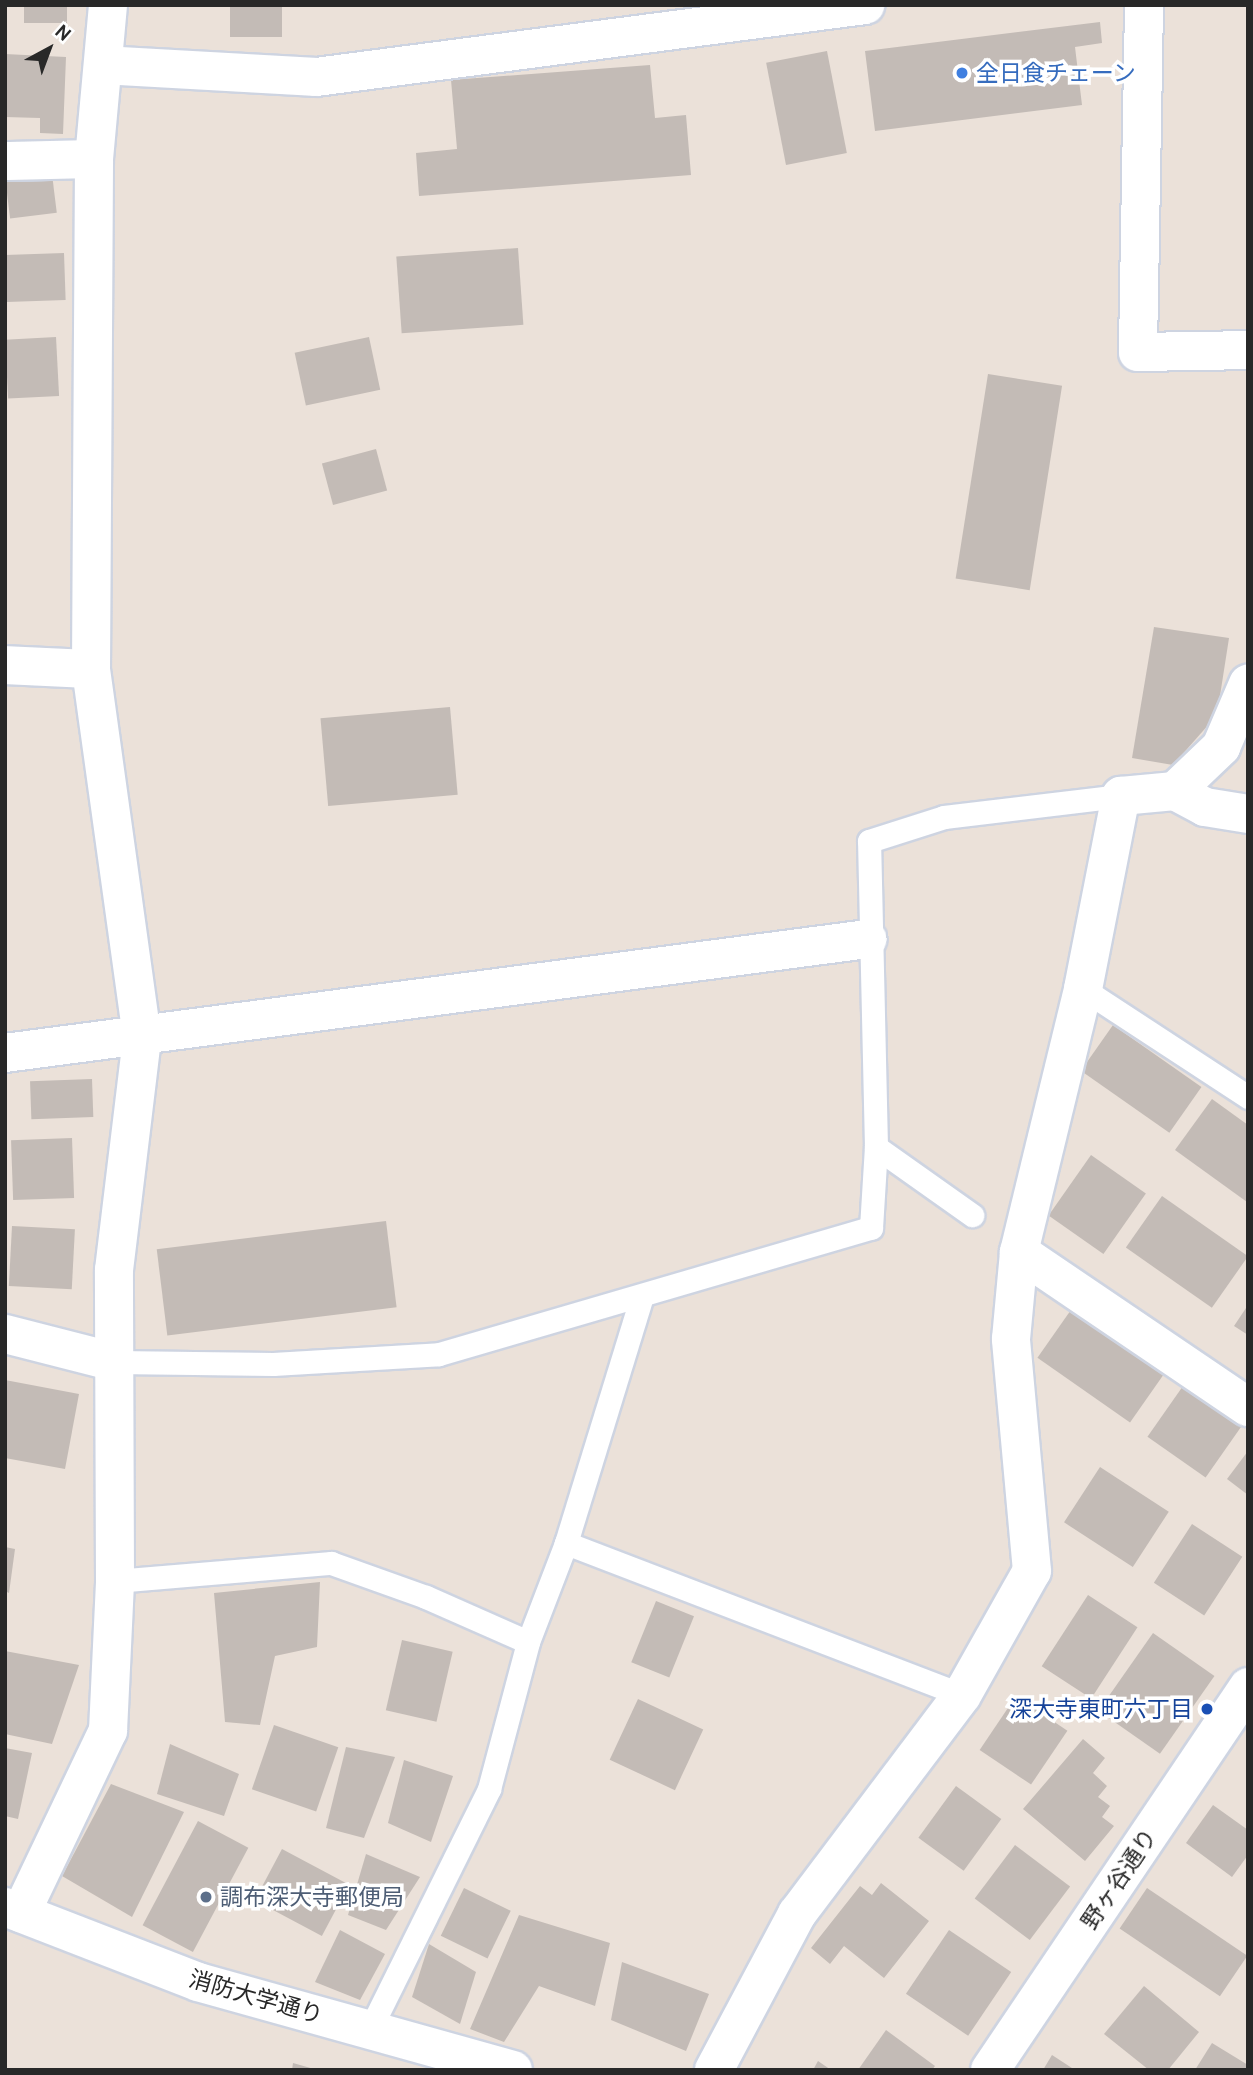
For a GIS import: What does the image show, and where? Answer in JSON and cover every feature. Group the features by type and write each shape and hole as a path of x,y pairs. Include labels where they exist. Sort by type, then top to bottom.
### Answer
{"street":[{"path":"13,1910 108,1731 115,1581 114,1270 142,1037 91,669 93,159 108,5"},
{"path":"103,65 316,77 865,5"},
{"path":"1144,5 1138,352 1248,350"},
{"path":"5,161 93,159"},
{"path":"5,665 91,669"},
{"path":"1175,791 1221,747 1248,684"},
{"path":"714,2070 797,1914 962,1695 1032,1571 1011,1339 1019,1252 1083,989 1121,796 1175,791 1205,807 1248,814"},
{"path":"5,1053 868,939"},
{"path":"1019,1252 1248,1407"},
{"path":"5,1334 115,1362"},
{"name":"野ヶ谷通り","path":"990,2070 1248,1687"},
{"name":"消防大学通り","path":"13,1910 198,1982 370,2029 444,2060 513,2070"}],"lane":[{"path":"115,1362 273,1364 439,1354 871,1228 876,1147 868,939 869,841 944,817 1121,796"},
{"path":"1083,989 1248,1097"},
{"path":"876,1147 972,1215"},
{"path":"370,2029 489,1789 528,1642 566,1543 642,1296"},
{"path":"566,1543 962,1695"},
{"path":"115,1581 331,1563 426,1597 528,1642"}],"building":[{"path":"24,5 67,5 67,23 24,23"},
{"path":"230,5 282,5 282,37 230,37"},
{"path":"1100,22 1102,43 1075,47 1082,105 875,131 865,51"},
{"path":"827,51 847,153 786,165 766,63"},
{"path":"5,54 66,57 63,134 40,133 40,118 5,117"},
{"path":"650,65 655,118 686,115 691,175 419,196 416,153 457,149 451,80"},
{"path":"52,174 57,213 10,218 5,180"},
{"path":"518,248 523,325 402,333 396,257"},
{"path":"64,253 66,300 7,302 5,255"},
{"path":"56,337 59,396 8,399 5,340"},
{"path":"369,337 380,390 306,406 295,353"},
{"path":"988,374 1062,386 1030,590 956,578"},
{"path":"376,449 387,491 333,505 322,463"},
{"path":"1154,627 1229,638 1217,715 1173,765 1132,758"},
{"path":"450,707 458,795 328,806 320,718"},
{"path":"1113,1025 1201,1087 1169,1133 1081,1071"},
{"path":"92,1079 93,1117 31,1119 30,1081"},
{"path":"1212,1099 1248,1125 1247,1202 1175,1150"},
{"path":"72,1138 74,1198 13,1200 11,1140"},
{"path":"1091,1155 1146,1193 1103,1254 1049,1216"},
{"path":"1162,1196 1248,1256 1212,1308 1126,1248"},
{"path":"386,1221 397,1307 167,1336 157,1249"},
{"path":"12,1226 75,1229 72,1289 9,1286"},
{"path":"1248,1305 1248,1335 1234,1326"},
{"path":"1073,1307 1166,1372 1130,1423 1037,1358"},
{"path":"5,1380 79,1394 65,1469 5,1458"},
{"path":"1183,1386 1241,1427 1206,1478 1147,1437"},
{"path":"1248,1451 1248,1495 1227,1479"},
{"path":"1100,1467 1169,1512 1133,1567 1064,1522"},
{"path":"1192,1524 1242,1557 1204,1615 1154,1583"},
{"path":"5,1547 15,1549 9,1593 5,1591"},
{"path":"320,1582 317,1647 275,1656 260,1725 225,1722 214,1593"},
{"path":"1088,1595 1137,1627 1091,1698 1042,1666"},
{"path":"656,1601 694,1616 669,1678 631,1662"},
{"path":"1153,1633 1214,1676 1160,1754 1099,1711"},
{"path":"402,1640 453,1652 436,1722 386,1710"},
{"path":"5,1651 79,1665 52,1744 5,1734"},
{"path":"1016,1696 1067,1731 1031,1785 980,1750"},
{"path":"638,1699 703,1729 675,1790 610,1760"},
{"path":"274,1725 338,1747 316,1811 252,1789"},
{"path":"1083,1739 1105,1758 1093,1773 1107,1786 1098,1797 1110,1806 1102,1817 1114,1826 1085,1861 1023,1809"},
{"path":"170,1744 239,1774 224,1816 157,1794"},
{"path":"346,1747 395,1757 364,1838 326,1828"},
{"path":"5,1748 32,1753 18,1819 5,1816"},
{"path":"404,1760 453,1776 431,1842 388,1823"},
{"path":"111,1784 184,1812 132,1917 62,1876"},
{"path":"956,1786 1001,1819 964,1871 918,1838"},
{"path":"1213,1805 1248,1830 1248,1855 1232,1877 1186,1843"},
{"path":"198,1821 248,1848 193,1952 143,1925"},
{"path":"1015,1845 1070,1887 1030,1940 975,1899"},
{"path":"282,1849 349,1885 322,1936 255,1900"},
{"path":"366,1854 420,1877 386,1930 348,1915"},
{"path":"881,1883 929,1921 884,1978 844,1946 830,1964 811,1948 860,1886 872,1895"},
{"path":"464,1888 511,1911 488,1958 441,1936"},
{"path":"1147,1888 1247,1956 1220,1996 1120,1929"},
{"path":"519,1915 610,1943 595,2006 539,1986 504,2042 470,2029"},
{"path":"340,1930 385,1954 360,2000 315,1982"},
{"path":"949,1930 1011,1972 968,2036 906,1994"},
{"path":"429,1944 476,1972 460,2024 412,1997"},
{"path":"622,1962 709,1994 686,2051 611,2020"},
{"path":"1144,1986 1199,2032 1168,2070 1149,2070 1104,2034"},
{"path":"886,2030 935,2066 932,2070 858,2070"},
{"path":"1212,2043 1248,2065 1248,2070 1195,2070"},
{"path":"1052,2055 1075,2070 1043,2070"},
{"path":"818,2061 831,2070 813,2070"},
{"path":"293,2063 314,2069 314,2070 292,2070"}],"place":[{"name":"全日食チェーン","path":"962,73"},
{"name":"深大寺東町六丁目","path":"1207,1709"},
{"name":"調布深大寺郵便局","path":"206,1897"}]}
